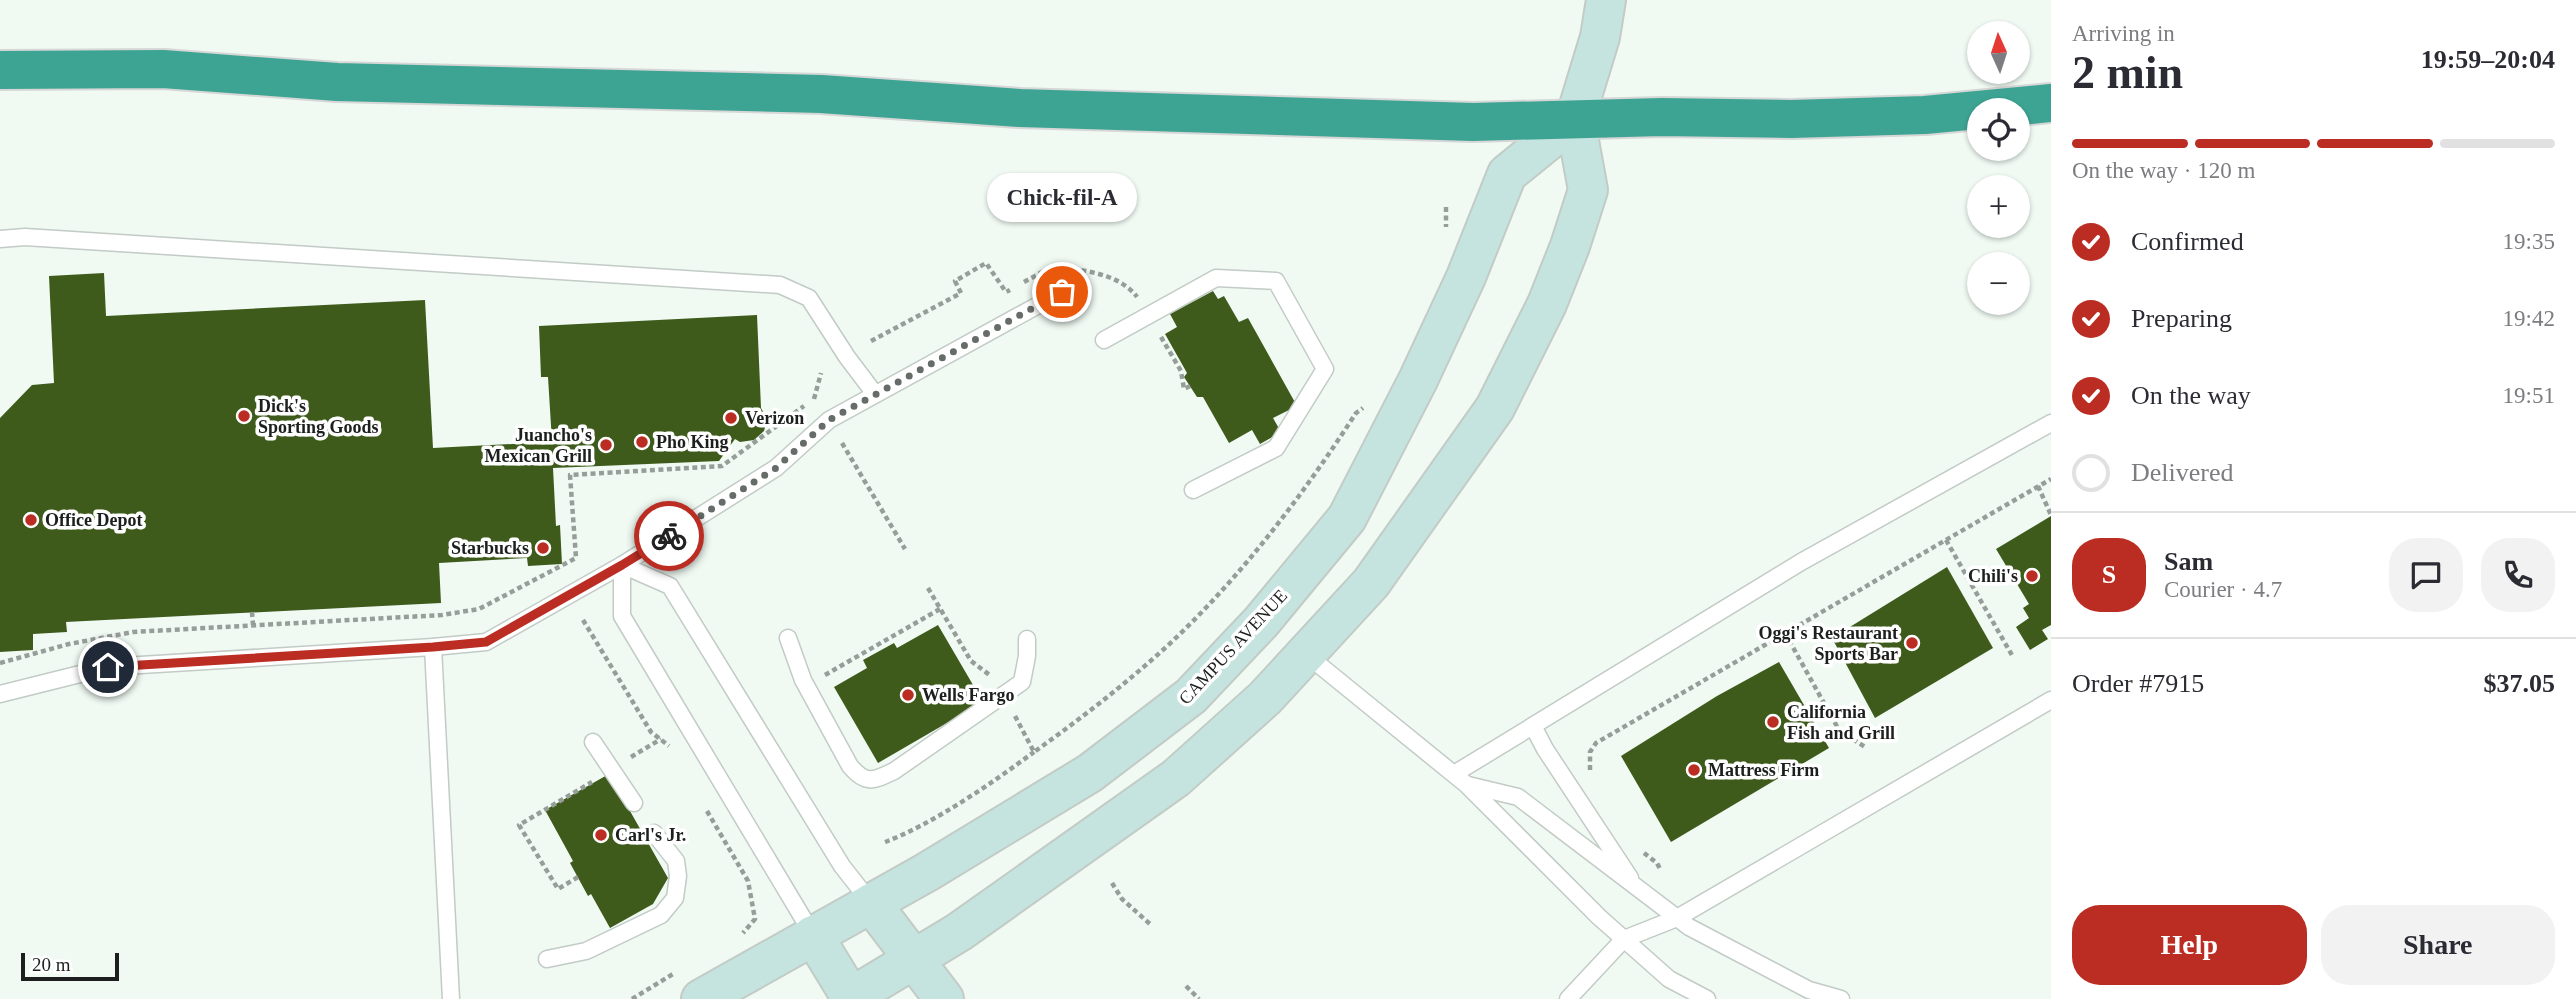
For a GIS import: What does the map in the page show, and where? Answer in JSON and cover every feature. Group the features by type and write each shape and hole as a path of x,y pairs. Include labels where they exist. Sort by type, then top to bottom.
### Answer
{"highway":[{"path":"0,70 163,69 337,82 821,94 1020,108 1431,121 1662,117 1791,119 1925,115 2051,103"}],"main road":[{"path":"813,935 851,998 960,932 1176,778 1255,708 1371,583 1495,408 1542,315 1570,246 1588,190 1576,119 1600,37 1606,0"},
{"name":"CAMPUS AVENUE","path":"701,999 871,903 1090,773 1191,696 1261,622 1347,518 1466,277 1507,174 1576,119"},
{"path":"871,903 944,999"}],"lane":[{"path":"0,239 25,237 780,285 809,298 847,357 875,394"},
{"path":"1104,340 1216,278 1276,281 1325,369 1276,448 1193,490"},
{"path":"0,694 108,667 486,642 622,565 776,468 829,420 1062,292"},
{"path":"1454,774 1801,562 2051,423"},
{"path":"622,565 670,586 842,866 871,903"},
{"path":"622,565 622,616 813,935"},
{"path":"788,638 803,680 850,766 859,777 874,781 894,771 1022,682 1027,639"},
{"path":"433,647 451,999"},
{"path":"1307,654 1467,785 1624,939 1669,979 1707,999"},
{"path":"1568,999 1624,939 1677,918 2051,700"},
{"path":"1532,726 1637,888"},
{"path":"593,742 634,803"},
{"path":"1467,785 1518,797 1689,927 1808,995 1841,999"},
{"path":"547,959 586,951 661,915 675,898 678,876 676,861 654,833"}],"path":[{"path":"1446,207 1446,233"},
{"path":"871,341 961,293 955,281 986,263 1006,292 1047,271"},
{"path":"1066,269 1111,278 1129,286 1142,304"},
{"path":"1160,336 1181,371 1184,389 1190,386"},
{"path":"0,663 69,644 133,632 442,615 479,609 576,558 570,475 722,466 816,398 821,373"},
{"path":"885,842 916,828 1003,776 1082,718 1164,648 1216,596 1287,511 1356,413 1365,407"},
{"path":"842,443 905,549"},
{"path":"1592,779 1590,752 1597,743 2051,479"},
{"path":"2038,486 2051,514"},
{"path":"1945,540 2013,657"},
{"path":"928,588 971,661 993,677 1034,752"},
{"path":"817,680 876,650 940,609"},
{"path":"252,612 253,625"},
{"path":"1785,633 1839,730 1866,747"},
{"path":"578,877 558,889 519,825 661,739"},
{"path":"1643,852 1657,863 1661,871"},
{"path":"1112,883 1122,899 1150,924"},
{"path":"1186,986 1199,999"}],"building":[{"name":"Dick's Sporting Goods","path":"104,273 106,316 425,300 433,448 552,442 548,377 541,377 539,326 757,315 761,408 766,424 764,431 754,440 740,442 735,439 719,461 553,468 556,526 560,525 562,564 528,566 527,558 439,563 441,603 66,622 67,632 33,634 33,650 0,652 0,418 32,385 54,383 49,276"},
{"path":"1213,291 1218,299 1224,296 1239,322 1248,318 1297,406 1273,418 1281,432 1260,444 1252,430 1229,443 1203,397 1197,397 1184,377 1187,373 1165,334 1177,327 1170,314"},
{"name":"Chili's","path":"2051,516 2051,625 2042,630 2048,639 2030,650 2016,627 2029,618 2023,608 2029,604 1996,549"},
{"name":"Oggi's Restaurant Sports Bar","path":"1947,567 1993,648 1875,718 1832,638"},
{"name":"Wells Fargo","path":"938,625 983,702 878,763 834,687 867,668 863,660 894,643 897,648"},
{"name":"Mattress Firm","path":"1779,662 1829,748 1671,842 1621,756 1717,696"},
{"name":"Carl's Jr.","path":"609,774 668,878 653,904 610,928 591,894 588,896 570,863 573,861 545,810"}],"way so far":[{"path":"669,536 776,468 829,420 1062,292"}],"place":[{"name":"Chick-fil-A","path":"1062,292"},
{"name":"Dick's Sporting Goods","path":"244,416"},
{"name":"Verizon","path":"731,418"},
{"name":"Pho King","path":"642,442"},
{"name":"Juancho's Mexican Grill","path":"606,445"},
{"name":"Office Depot","path":"31,520"},
{"name":"Starbucks","path":"543,548"},
{"name":"Chili's","path":"2032,576"},
{"name":"Oggi's Restaurant Sports Bar","path":"1912,643"},
{"name":"Wells Fargo","path":"908,695"},
{"name":"California Fish and Grill","path":"1773,722"},
{"name":"Mattress Firm","path":"1694,770"},
{"name":"Carl's Jr.","path":"601,835"}],"route":[{"path":"108,667 486,642 669,536"}]}
